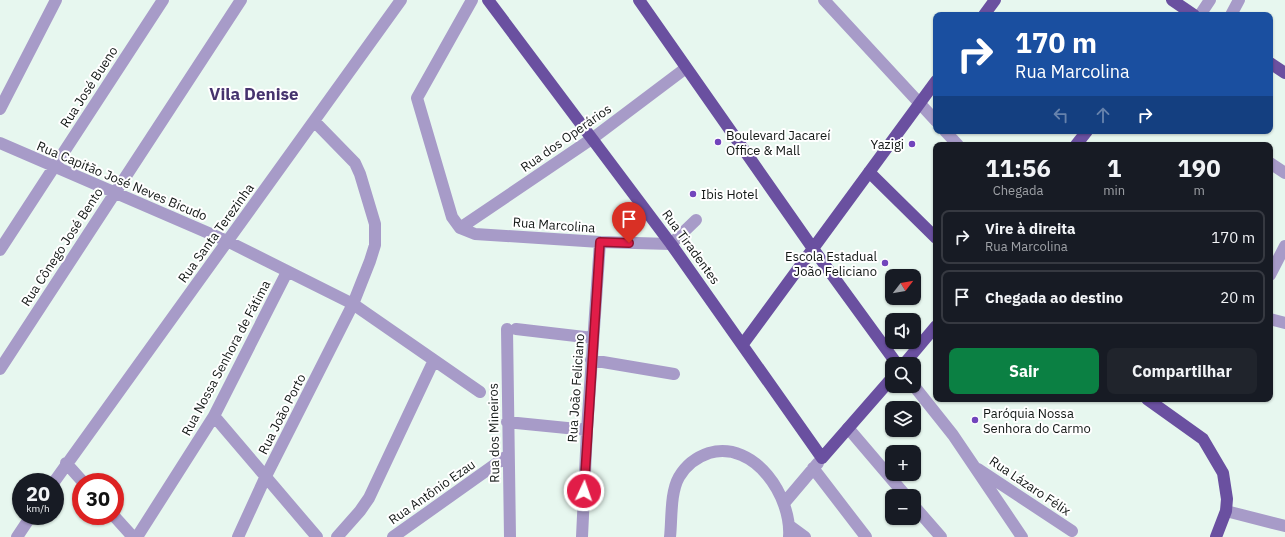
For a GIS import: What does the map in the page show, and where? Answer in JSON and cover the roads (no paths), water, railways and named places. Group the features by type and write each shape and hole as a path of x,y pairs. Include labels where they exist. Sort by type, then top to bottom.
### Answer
{"main road":[{"name":"Rua Tiradentes","path":"488,0 671,244 822,458"},
{"path":"639,0 814,250 892,357"},
{"path":"986,12 995,0"},
{"path":"1172,0 1188,10"},
{"path":"1273,65 1285,73"},
{"path":"743,344 814,250 933,85"},
{"path":"1078,142 1085,134"},
{"path":"869,172 933,235"},
{"path":"910,357 933,330"},
{"path":"822,458 885,386"},
{"path":"1151,402 1195,433 1209,448 1223,473 1227,499 1226,511 1216,537"}],"street":[{"path":"0,109 56,0"},
{"name":"Rua José Bueno","path":"0,250 163,0"},
{"name":"Rua Cônego José Bento","path":"0,369 114,192 241,0"},
{"name":"Rua Santa Terezinha","path":"60,473 401,0"},
{"path":"460,228 452,217 417,98 472,0"},
{"path":"824,0 933,118"},
{"path":"1202,12 1210,0"},
{"path":"1232,12 1239,0"},
{"name":"Rua dos Operários","path":"460,228 593,138 686,68"},
{"name":"Rua João Porto","path":"238,537 265,478 353,304 374,250 375,224 360,174 348,154 314,121"},
{"path":"948,134 955,142"},
{"name":"Rua Capitão José Neves Bicudo","path":"0,143 227,241 353,304 480,392"},
{"path":"1273,165 1285,173"},
{"path":"671,244 696,220"},
{"name":"Rua Marcolina","path":"460,228 475,234 600,242 671,244"},
{"name":"Rua João Feliciano","path":"582,537 591,360 600,242"},
{"path":"1273,269 1285,246"},
{"name":"Rua Nossa Senhora de Fátima","path":"137,537 214,416 287,272"},
{"path":"1273,320 1285,322"},
{"name":"Rua dos Mineiros","path":"510,537 507,422 511,329 593,338"},
{"path":"337,537 356,516 369,498 434,360"},
{"path":"591,360 674,374"},
{"path":"919,393 953,436 1022,537"},
{"path":"214,416 265,478 317,537"},
{"path":"507,422 587,430"},
{"path":"848,428 900,489"},
{"path":"670,537 676,487 679,478 695,459 705,454 727,451 738,452 760,466 785,502 789,531 805,537"},
{"name":"Rua Antônio Ezau","path":"392,537 507,456"},
{"path":"785,502 822,458"},
{"path":"66,463 75,473"},
{"name":"Rua Lázaro Félix","path":"972,465 1072,531"},
{"path":"813,468 866,537"},
{"path":"1226,511 1285,526"},
{"path":"921,514 940,537"},
{"path":"17,537 25,525"},
{"path":"122,525 133,537"}],"place":[{"name":"Boulevard Jacareí Office & Mall","path":"718,142"},
{"name":"Yazigi","path":"912,144"},
{"name":"Ibis Hotel","path":"693,194"},
{"name":"Escola Estadual João Feliciano","path":"885,263"},
{"name":"Paróquia Nossa Senhora do Carmo","path":"975,420"}],"district":[{"name":"Vila Denise","path":"254,94"}]}
